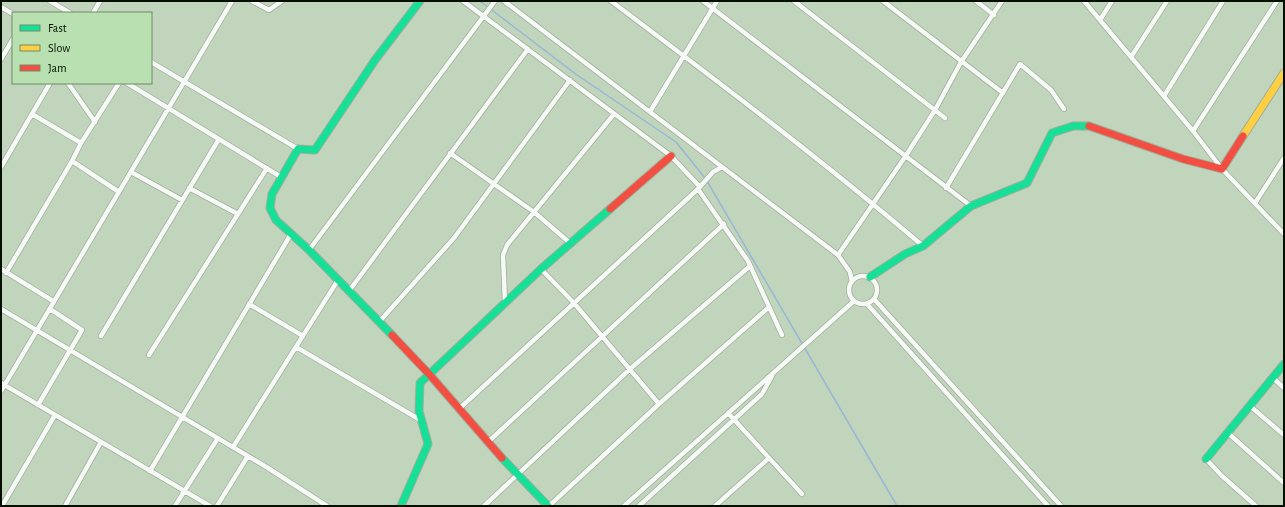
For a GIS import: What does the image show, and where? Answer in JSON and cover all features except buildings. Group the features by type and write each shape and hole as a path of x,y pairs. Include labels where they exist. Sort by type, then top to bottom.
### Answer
{"street":[{"path":"50,1 68,12"},
{"path":"94,12 100,1"},
{"path":"1,391 3,384 38,330 53,301 232,1"},
{"path":"252,1 269,10 282,1"},
{"path":"152,63 298,149 315,150 375,60 420,1"},
{"path":"463,1 484,15 671,156 699,186 724,224 750,266 782,335"},
{"path":"504,1 651,110 722,167 838,255 850,272 852,282"},
{"path":"611,1 684,55 873,203 923,246"},
{"path":"703,1 971,206"},
{"path":"651,110 717,1"},
{"path":"794,1 945,118"},
{"path":"883,1 1003,93"},
{"path":"976,1 994,15"},
{"path":"838,255 905,157 935,110 961,62 1002,1"},
{"path":"1084,1 1193,131 1222,169 1284,234"},
{"path":"1100,20 1112,1"},
{"path":"1131,57 1167,1"},
{"path":"1164,96 1223,1"},
{"path":"1193,131 1277,1"},
{"path":"309,250 494,2"},
{"path":"1,6 12,13"},
{"path":"1,59 12,41"},
{"path":"349,291 528,49"},
{"path":"946,188 1020,64 1051,90 1064,109"},
{"path":"1222,169 1284,73"},
{"path":"379,322 454,238 570,80"},
{"path":"1,167 49,84"},
{"path":"69,84 95,122"},
{"path":"6,272 72,161 81,143 118,84"},
{"path":"129,84 281,177"},
{"path":"32,114 81,143"},
{"path":"505,303 503,255 507,245 614,114"},
{"path":"1048,506 867,304 858,303 854,300 849,290 852,282 858,277 870,277 905,254 923,246 971,206 1028,183 1052,133 1073,126 1092,126 1183,159 1222,169"},
{"path":"101,336 219,138"},
{"path":"298,149 272,194 270,208 276,220 309,250 430,374 517,476 548,506 659,404 769,308"},
{"path":"450,153 534,212 570,243"},
{"path":"401,506 428,444 419,411 420,383 540,269 671,156"},
{"path":"1255,202 1284,158"},
{"path":"72,161 119,192"},
{"path":"460,408 713,172 722,167"},
{"path":"149,355 267,168"},
{"path":"131,172 182,200"},
{"path":"189,188 238,214"},
{"path":"488,442 603,338 724,224"},
{"path":"150,471 291,234"},
{"path":"484,506 630,369 750,266"},
{"path":"1,269 53,301"},
{"path":"540,269 574,303 659,404"},
{"path":"867,304 874,299 878,292 877,285 870,277"},
{"path":"233,447 338,280"},
{"path":"874,299 1061,506"},
{"path":"624,506 854,300"},
{"path":"249,304 303,336"},
{"path":"1,309 248,456 327,506"},
{"path":"38,405 82,330 50,309"},
{"path":"296,347 422,421"},
{"path":"1256,506 1206,460 1284,364"},
{"path":"639,506 762,394 774,372"},
{"path":"1273,378 1284,388"},
{"path":"3,384 210,506"},
{"path":"1250,406 1284,435"},
{"path":"728,413 802,494"},
{"path":"2,506 55,415"},
{"path":"1228,433 1284,483"},
{"path":"174,506 218,438"},
{"path":"65,506 101,442"},
{"path":"217,506 248,456"},
{"path":"715,506 769,458"}],"waterway":[{"path":"480,1 577,75 676,142 705,178"},
{"path":"707,181 897,506"}],"traffic: fast":[{"path":"392,335 309,250 276,220 270,208 272,194 298,149 315,150 375,60 420,1"},
{"path":"870,277 905,254 923,246 971,206 1027,183 1052,133 1073,126 1089,126"},
{"path":"401,506 428,444 419,411 420,383 541,269 610,209"},
{"path":"1206,459 1284,364"},
{"path":"502,458 548,506"}],"traffic: slow":[{"path":"1243,136 1284,73"}],"traffic: jam":[{"path":"1089,126 1183,159 1222,169 1243,136"},
{"path":"610,209 671,156"},
{"path":"392,335 429,374 502,458"}]}
